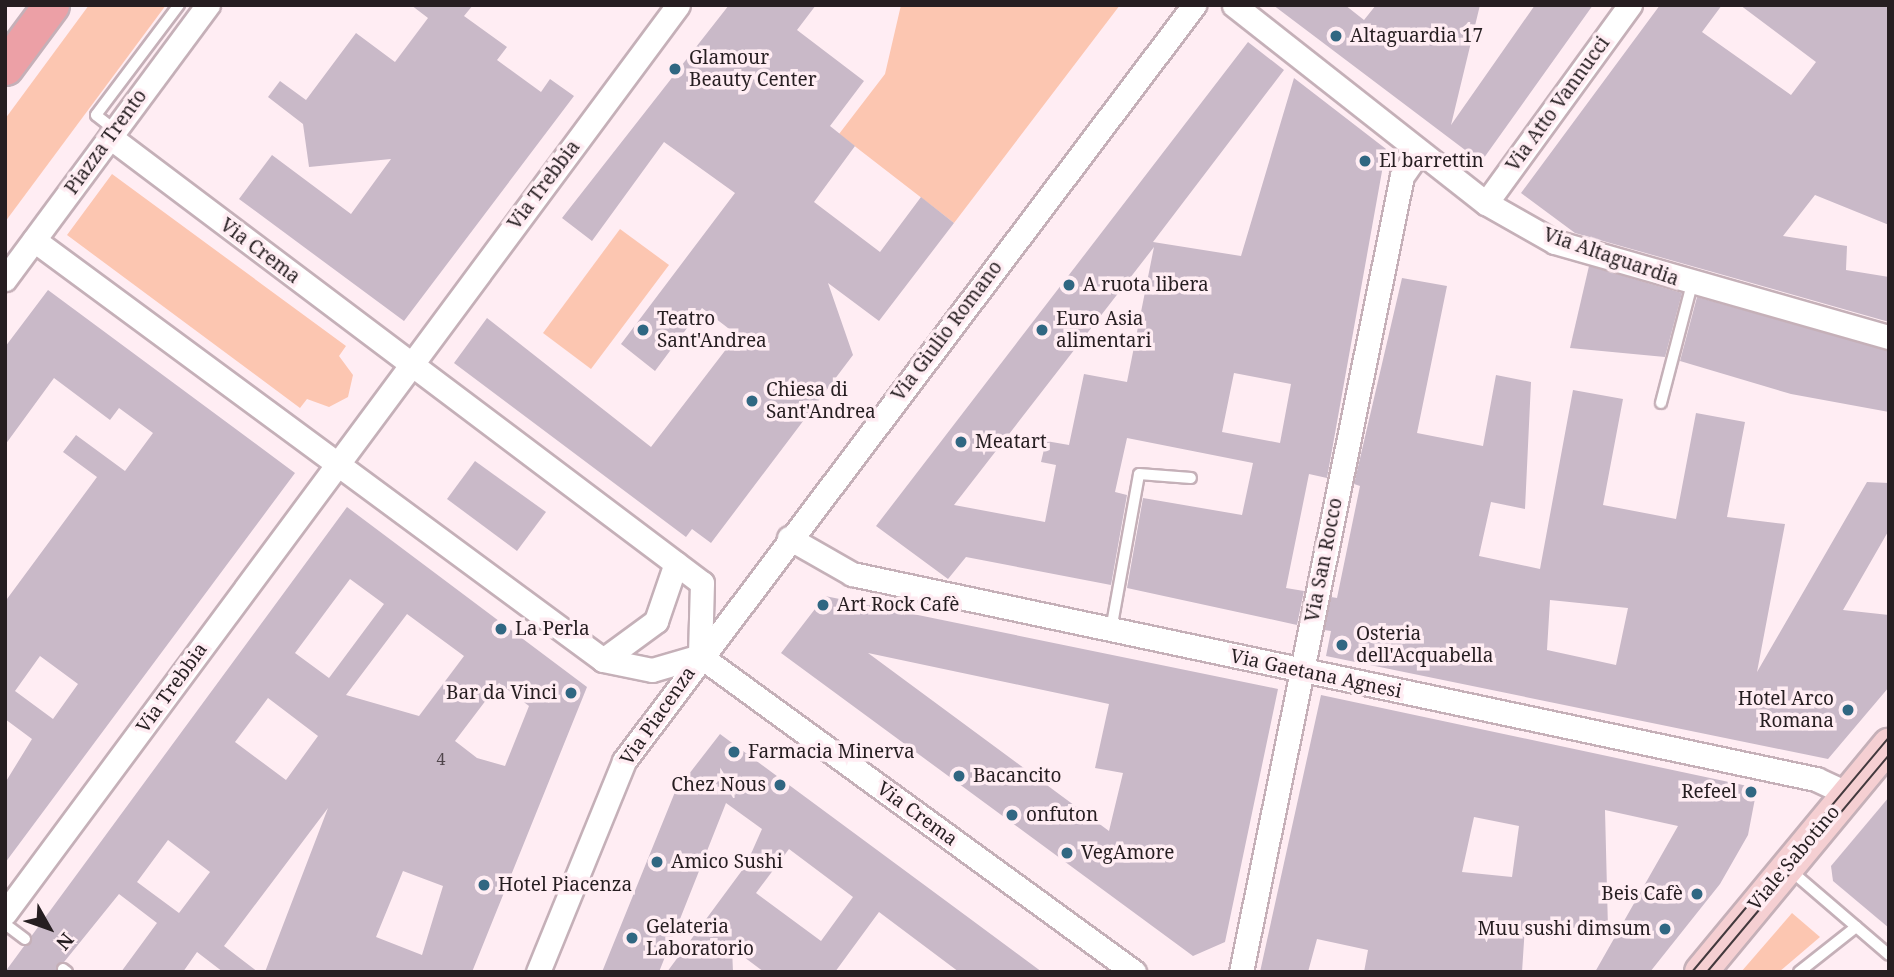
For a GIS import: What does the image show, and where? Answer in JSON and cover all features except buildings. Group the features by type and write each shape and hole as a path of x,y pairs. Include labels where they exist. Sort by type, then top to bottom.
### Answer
{"main road":[{"path":"5,67 51,5"}],"street":[{"name":"Piazza Trento","path":"5,279 208,5"},
{"name":"Via Trebbia","path":"410,365 678,5"},
{"name":"Via Giulio Romano","path":"700,656 1194,5"},
{"name":"Via Altaguardia","path":"1234,5 1486,203 1555,242 1692,285 1889,337"},
{"name":"Via Atto Vannucci","path":"1486,203 1630,5"},
{"name":"Via Crema","path":"112,134 410,365 702,583 700,656 1134,972"},
{"name":"Via San Rocco","path":"1241,972 1402,176 1419,153"},
{"path":"34,240 603,660 652,670 700,656"},
{"path":"337,463 410,365"},
{"name":"Via Trebbia","path":"5,913 337,463"},
{"name":"Via Gaetana Agnesi","path":"789,538 852,574 1302,672 1816,779 1848,794"},
{"path":"603,660 656,621 676,564"},
{"name":"Via Piacenza","path":"538,972 624,761 700,656"},
{"name":"Viale Sabotino","path":"1701,972 1785,866 1889,746"}],"lane":[{"path":"112,134 96,115 179,5"},
{"path":"1661,403 1692,285"},
{"path":"1111,630 1139,474 1191,478"},
{"path":"1785,866 1887,951"},
{"path":"5,924 25,939"},
{"path":"1799,972 1856,927"}],"shaded area":[{"path":"89,5 166,5 5,222 5,119"},
{"path":"901,5 1120,5 954,223 839,134 885,74"},
{"path":"112,174 346,346 339,356 353,375 348,397 329,407 307,399 300,408 67,235"},
{"path":"620,229 669,265 591,369 543,333"},
{"path":"1792,913 1820,937 1779,972 1741,972"}],"tram line":[{"path":"1692,972 1889,737"},
{"path":"1707,972 1889,755"}],"place":[{"name":"Altaguardia 17","path":"1336,36"},
{"name":"Glamour Beauty Center","path":"675,69"},
{"name":"El barrettin","path":"1365,161"},
{"name":"A ruota libera","path":"1069,285"},
{"name":"Teatro Sant'Andrea","path":"643,330"},
{"name":"Euro Asia alimentari","path":"1042,330"},
{"name":"Chiesa di Sant'Andrea","path":"752,401"},
{"name":"Meatart","path":"961,442"},
{"name":"Art Rock Cafè","path":"823,605"},
{"name":"La Perla","path":"501,629"},
{"name":"Osteria dell'Acquabella","path":"1342,645"},
{"name":"Bar da Vinci","path":"571,693"},
{"name":"Hotel Arco Romana","path":"1848,710"},
{"name":"Farmacia Minerva","path":"734,752"},
{"name":"Bacancito","path":"959,776"},
{"name":"Chez Nous","path":"780,785"},
{"name":"Refeel","path":"1751,792"},
{"name":"onfuton","path":"1012,815"},
{"name":"VegAmore","path":"1067,853"},
{"name":"Amico Sushi","path":"657,862"},
{"name":"Hotel Piacenza","path":"484,885"},
{"name":"Beis Cafè","path":"1697,894"},
{"name":"Muu sushi dimsum","path":"1665,929"},
{"name":"Gelateria Laboratorio","path":"632,938"}]}
